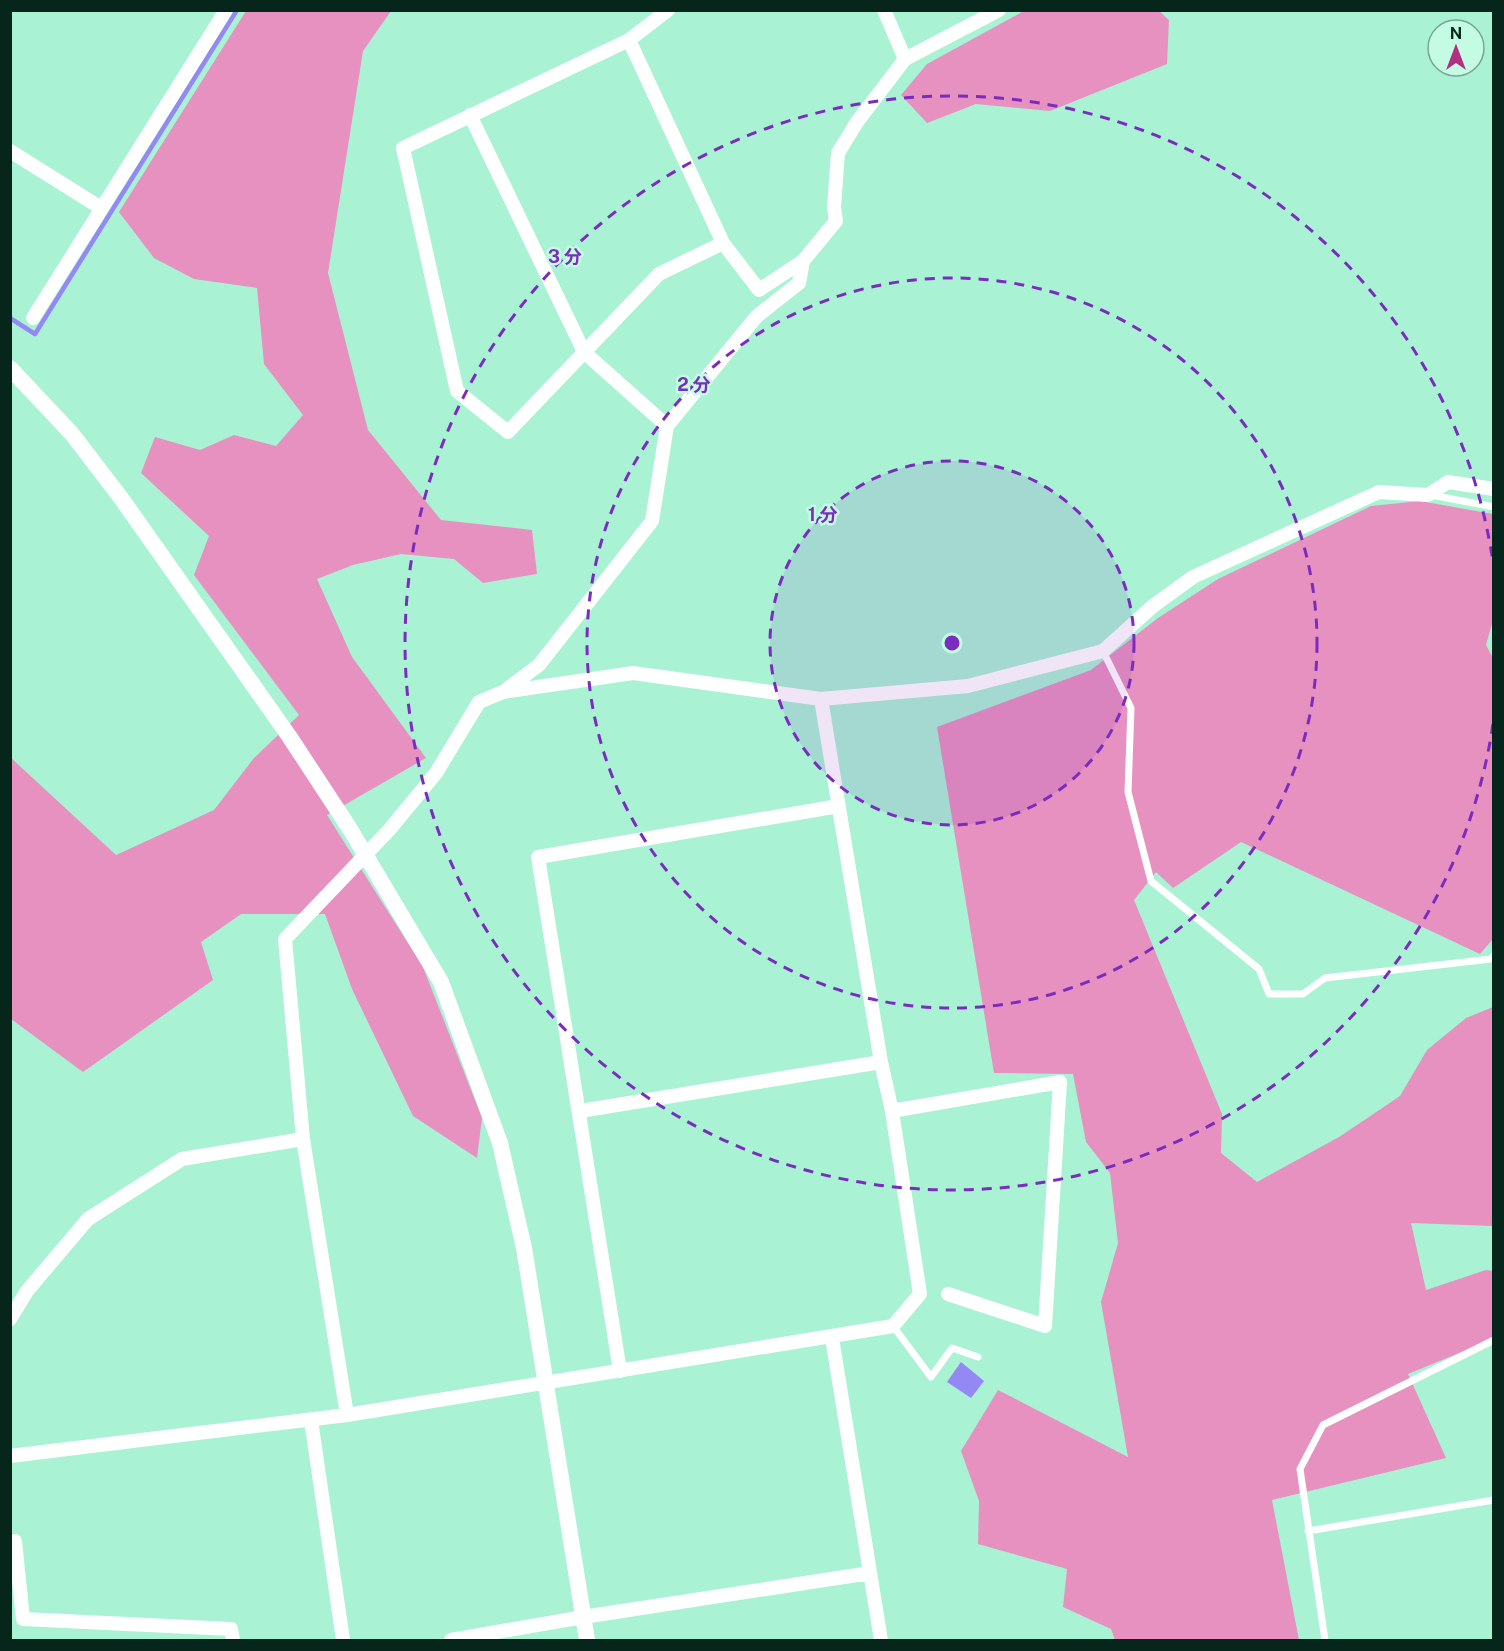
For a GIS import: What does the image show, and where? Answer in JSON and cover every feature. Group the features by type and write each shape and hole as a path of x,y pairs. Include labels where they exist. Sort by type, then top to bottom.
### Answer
{"street":[{"path":"33,318 226,10"},
{"path":"668,10 629,40 403,148 457,391 507,432 659,274 723,243"},
{"path":"884,10 905,59"},
{"path":"629,40 723,243 759,290 803,261 836,221 834,207 838,153 857,122 905,59 999,10"},
{"path":"470,115 584,352 667,426"},
{"path":"10,151 101,208"},
{"path":"347,1415 303,1139 285,939 390,829 436,773 479,702 503,692 539,665 652,521 667,426 757,316 800,283 803,261"},
{"path":"10,368 72,434 276,717 350,829 441,982 500,1143 524,1248 586,1641"},
{"path":"503,692 633,673 821,699 968,686 1103,651 1153,606 1193,577 1379,492 1428,495 1448,482 1494,489"},
{"path":"10,1456 347,1415 832,1338 894,1326 920,1294 892,1111 881,1062 821,699"},
{"path":"620,1371 538,857 839,806"},
{"path":"580,1111 881,1062"},
{"path":"892,1111 1060,1082 1045,1326 948,1294"},
{"path":"10,1318 27,1291 88,1219 182,1159 303,1139"},
{"path":"832,1338 881,1641"},
{"path":"311,1420 343,1641"},
{"path":"10,1542 15,1542 23,1619 231,1629 233,1641"},
{"path":"451,1641 583,1617 870,1573"}],"lane":[{"path":"1428,495 1494,507"},
{"path":"1103,651 1131,708 1128,792 1151,881 1259,969 1269,994 1303,994 1325,978 1491,959 1494,955"},
{"path":"894,1326 931,1377 952,1348 978,1357"},
{"path":"1325,1641 1300,1469 1323,1425 1494,1340"},
{"path":"1308,1531 1494,1500"}],"shaded area":[{"path":"246,11 391,11 363,51 328,273 368,430 441,520 532,530 537,574 483,583 454,559 401,554 353,565 317,579 352,657 426,758 327,815 423,967 482,1118 477,1158 413,1116 352,989 325,914 241,914 201,942 213,980 83,1072 11,1019 10,757 116,855 214,810 254,758 299,715 194,575 209,536 141,473 155,437 200,450 234,435 276,446 303,415 264,364 257,288 194,279 154,258 119,212"},
{"path":"1024,11 1159,11 1169,20 1167,64 1050,111 976,104 927,123 901,95 927,64"},
{"path":"1420,501 1493,514 1493,620 1486,645 1494,660 1493,939 1480,954 1241,842 1173,888 1156,872 1134,900 1222,1114 1221,1153 1257,1182 1339,1137 1400,1096 1427,1050 1466,1018 1493,1007 1493,1226 1411,1223 1426,1290 1486,1270 1493,1271 1493,1339 1408,1374 1446,1458 1272,1500 1299,1640 1115,1640 1111,1629 1063,1607 1067,1569 978,1544 979,1501 961,1451 998,1390 1128,1457 1101,1302 1118,1243 1110,1173 1086,1142 1073,1074 994,1073 937,727 1091,670 1158,618 1218,579 1371,506"},
{"path":"961,1362 984,1381 971,1398 947,1382"}],"waterway":[{"path":"10,318 35,334 237,10"}]}
